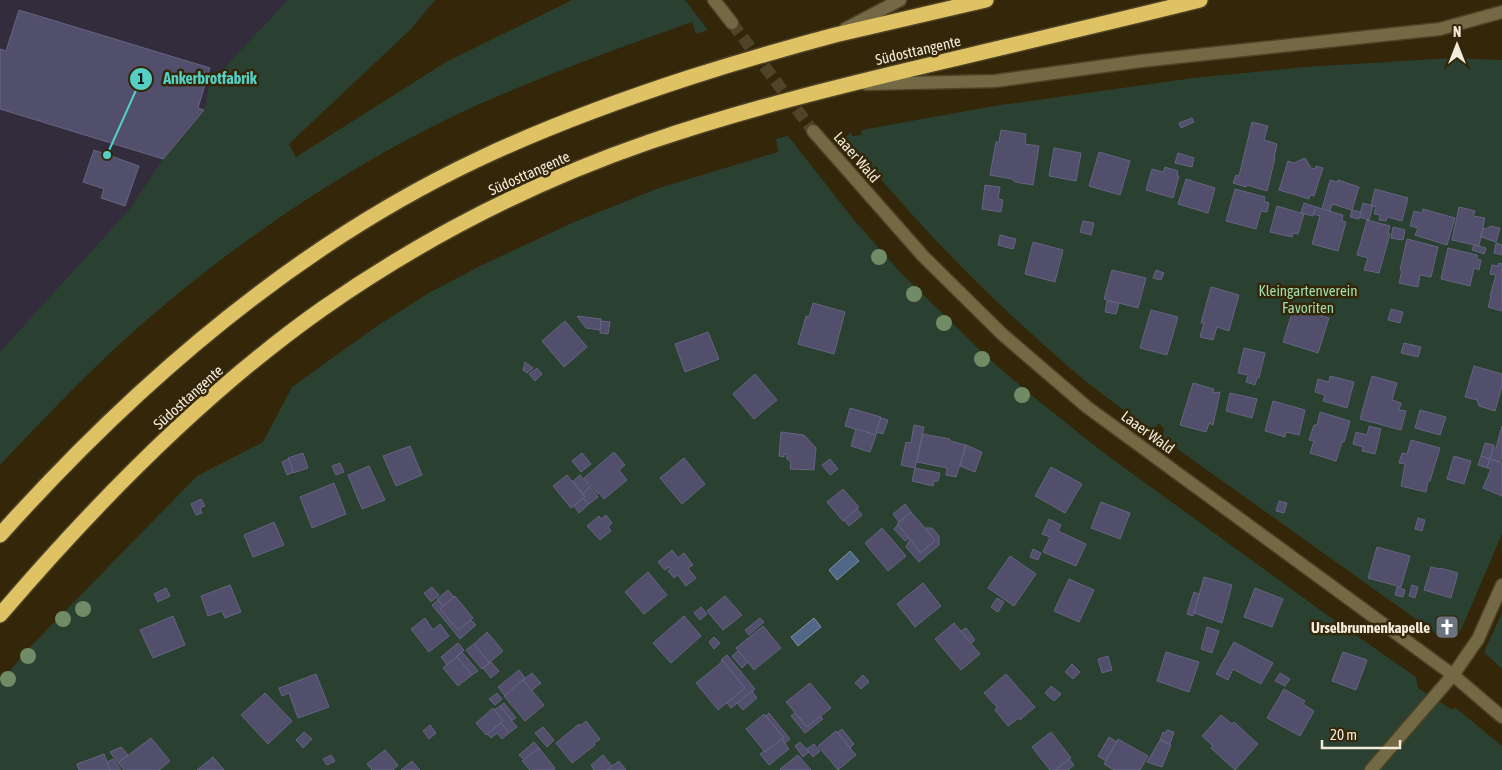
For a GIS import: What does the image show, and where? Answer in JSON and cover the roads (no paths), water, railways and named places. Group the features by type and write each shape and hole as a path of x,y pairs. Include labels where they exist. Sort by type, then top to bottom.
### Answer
{"highway":[{"path":"0,536 30,502 132,399 232,314 285,274 343,235 431,183 482,157 618,101 726,66 832,36 986,0"},
{"name":"Südosttangente","path":"0,615 71,535 149,456 210,399 262,355 319,311 369,277 461,223 579,169 649,142 738,114 846,85 1200,0"}],"street":[{"path":"714,0 732,23"},
{"path":"832,36 900,0"},
{"path":"846,85 995,81 1141,61 1440,29 1502,12"},
{"name":"Laaer Wald","path":"813,131 923,256 1002,334 1087,407 1453,675 1502,717"},
{"path":"1371,770 1453,675 1478,639 1502,585"}],"water":[{"path":"850,551 859,561 837,580 829,570"},
{"path":"814,618 821,627 798,646 791,637"}],"tunnel":[{"path":"732,23 813,131"}],"place":[{"name":"Ankerbrotfabrik","path":"107,155"},
{"name":"Urselbrunnenkapelle","path":"1447,627"}],"park label":[{"name":"Kleingartenverein Favoriten","path":"1308,298"}]}
